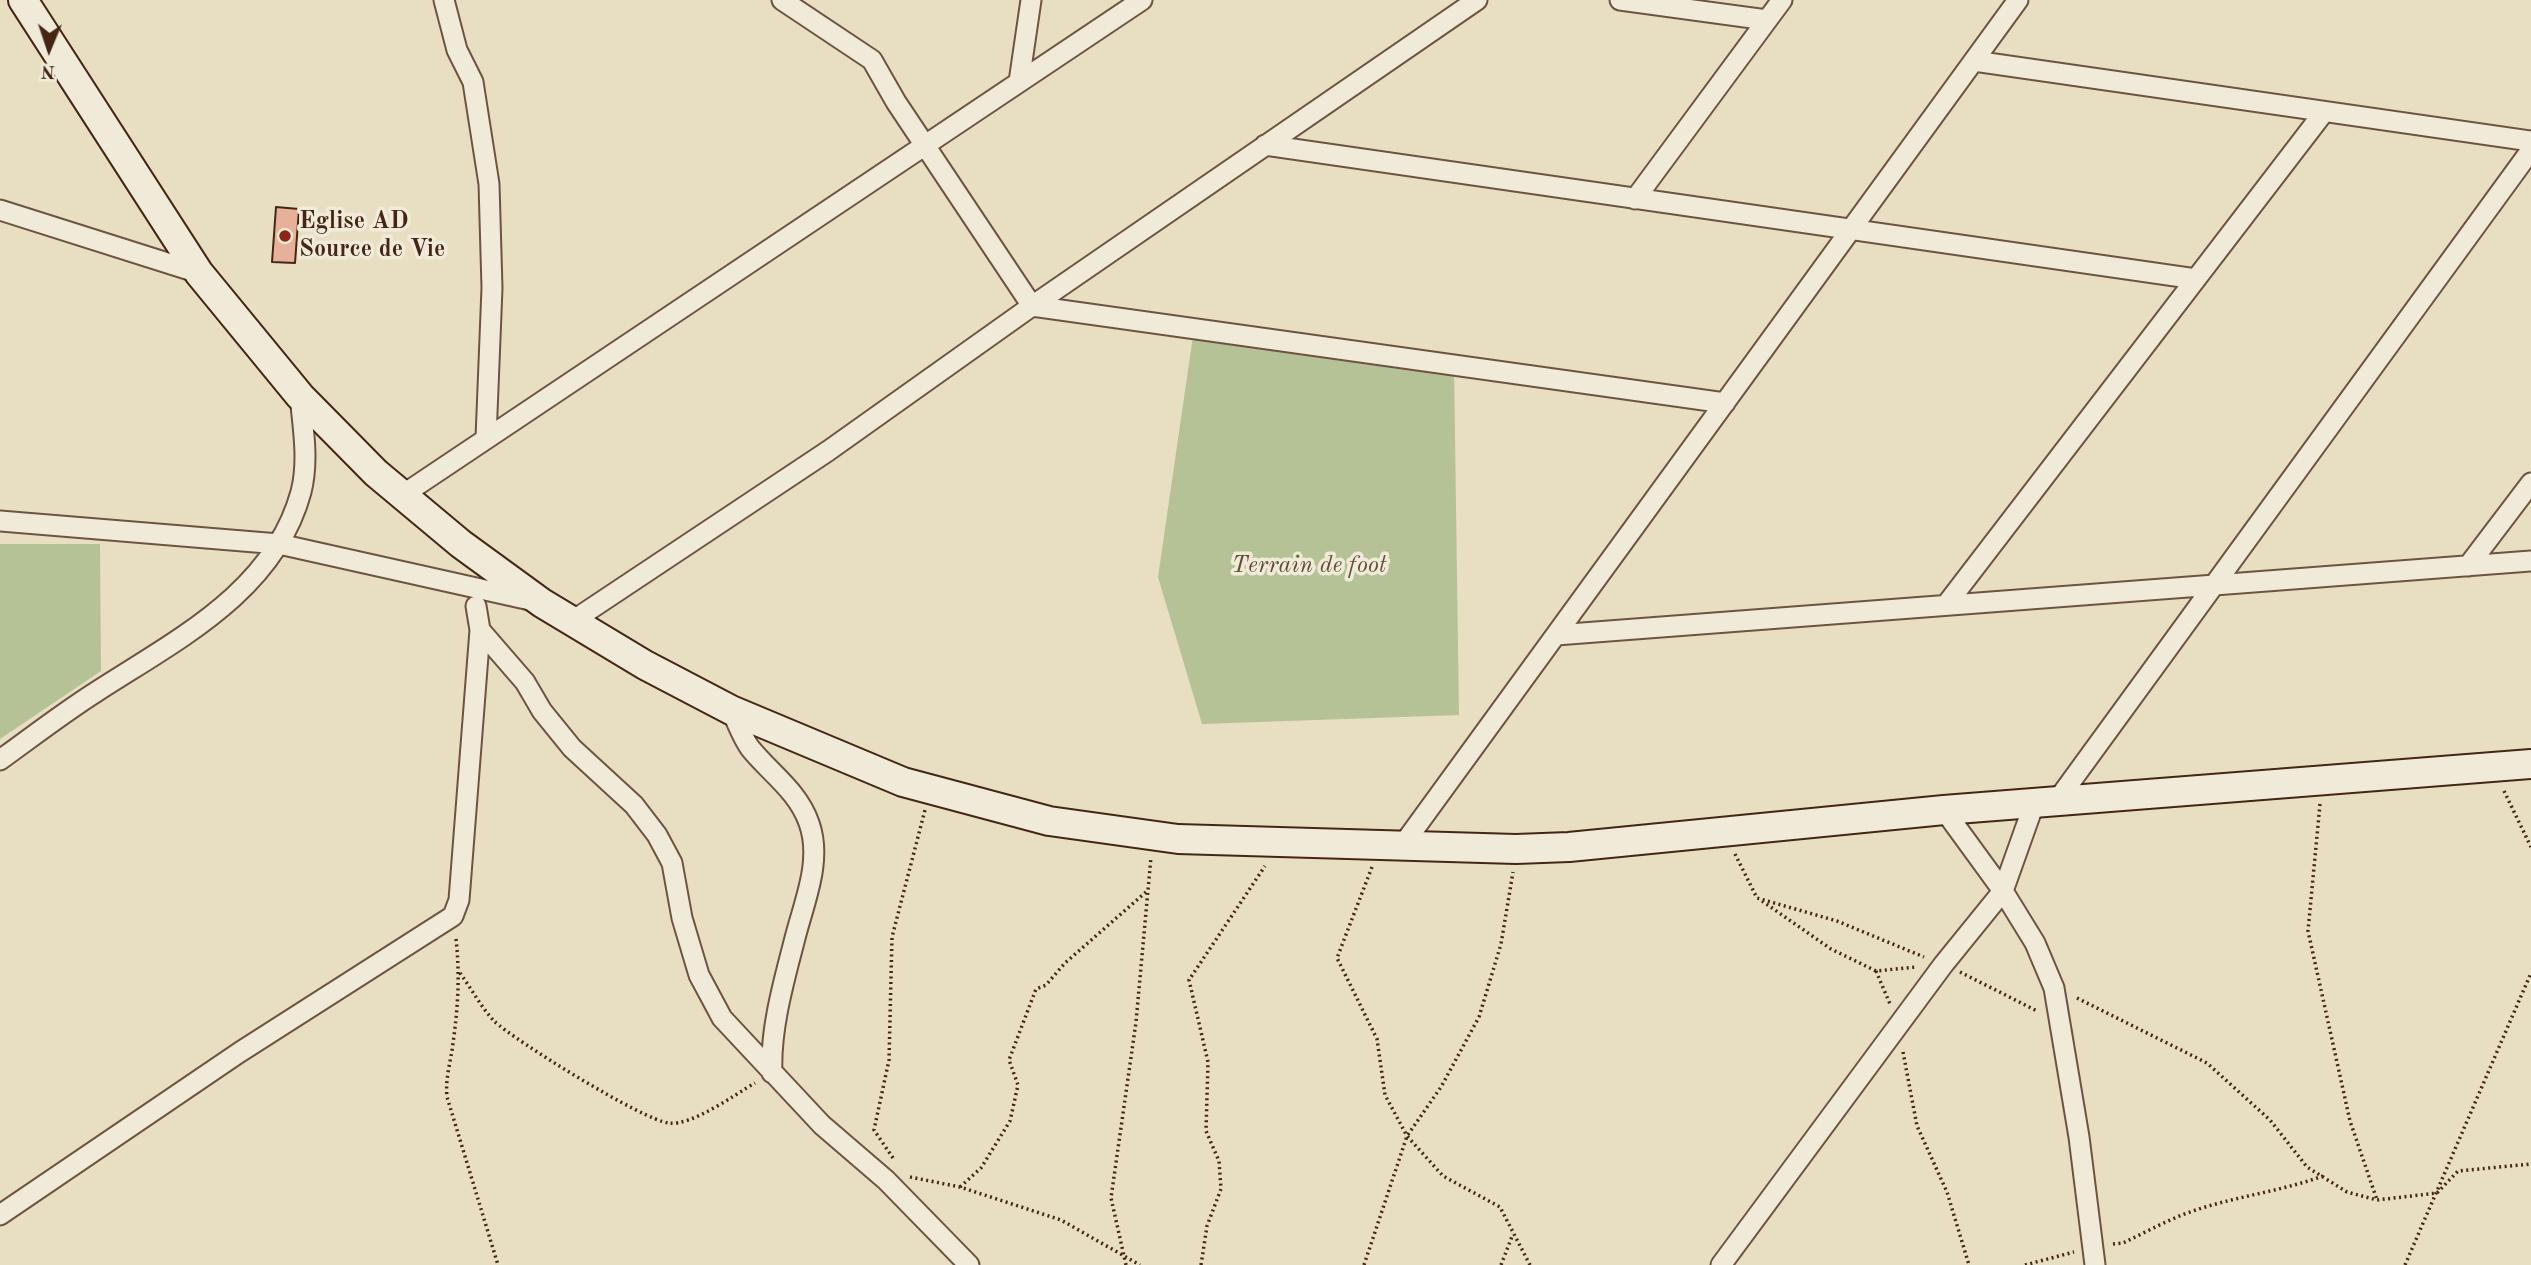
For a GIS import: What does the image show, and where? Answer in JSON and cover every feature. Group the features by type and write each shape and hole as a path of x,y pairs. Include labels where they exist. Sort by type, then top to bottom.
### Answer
{"main road":[{"path":"23,0 199,273 300,396 401,495 542,603 571,622 731,710 930,792 1049,821 1152,837 1279,844 1516,849 1724,833 1944,810 2323,778 2531,764"}],"street":[{"path":"444,0 457,50 473,82 489,184 492,288 486,438"},
{"path":"782,0 872,60 1032,306 1725,403"},
{"path":"1019,82 1031,0"},
{"path":"401,495 1142,0"},
{"path":"571,622 828,451 1032,306 1477,0"},
{"path":"1620,0 1767,20"},
{"path":"1635,199 1782,0"},
{"path":"1391,846 1556,635 2018,0"},
{"path":"1974,61 2531,141"},
{"path":"1945,605 2325,112"},
{"path":"1265,145 2196,279"},
{"path":"1721,1265 1943,965 2003,891 2045,803 2214,583 2531,150"},
{"path":"0,210 199,273"},
{"path":"0,760 93,694 200,625 255,578 279,544 301,492 305,460 300,396"},
{"path":"2468,566 2531,483"},
{"path":"0,521 279,544 542,603"},
{"path":"1556,635 2531,561"},
{"path":"0,1215 240,1052 453,916 459,900 480,630 476,606"},
{"path":"480,630 524,682 572,748 634,805 657,835 672,863 682,918 699,975 722,1018 837,1140 895,1178 969,1265"},
{"path":"731,710 751,749 789,789 804,810 813,839 813,871 792,949 771,1052 772,1073"},
{"path":"1944,810 2003,891 2035,943 2054,988 2079,1137 2094,1256"}],"path":[{"path":"2492,767 2531,848"},
{"path":"2323,778 2308,931 2350,1121 2377,1200"},
{"path":"930,792 892,937 889,1060 874,1130 895,1178 960,1187 1060,1220 1140,1265"},
{"path":"1724,833 1757,898 1831,949 1876,971 1943,965"},
{"path":"1125,1265 1111,1198 1136,1022 1152,837"},
{"path":"1201,1265 1207,1226 1221,1189 1219,1161 1206,1130 1208,1062 1189,980 1279,844"},
{"path":"1391,846 1337,958 1377,1039 1385,1095 1407,1136 1443,1176 1500,1207 1530,1265"},
{"path":"1364,1265 1407,1136 1441,1087 1479,1017 1502,944 1516,849"},
{"path":"960,1187 981,1168 1010,1121 1018,1085 1009,1060 1036,989 1046,985 1065,963 1148,891"},
{"path":"1757,898 1837,921 1943,965 2038,1011 2061,1030"},
{"path":"453,916 460,972 453,1045 446,1076 447,1097 498,1265"},
{"path":"1876,971 1898,1025 1917,1126 1947,1192 1969,1265"},
{"path":"460,972 494,1020 513,1035 621,1103 667,1124 684,1122 772,1073"},
{"path":"2405,1265 2531,973"},
{"path":"2054,988 2207,1063 2270,1120 2307,1167 2347,1192 2377,1200 2437,1193 2458,1171 2531,1164"},
{"path":"2025,1265 2094,1256 2182,1215 2255,1194 2284,1190 2323,1176"},
{"path":"1501,1265 1513,1233"}],"green space":[{"name":"Terrain de foot","path":"1194,329 1454,365 1459,715 1202,724 1158,577"},
{"path":"0,544 100,544 101,671 0,739"}],"building":[{"path":"276,207 299,209 295,263 272,262"}],"place":[{"name":"Eglise AD Source de Vie","path":"285,236"}]}
